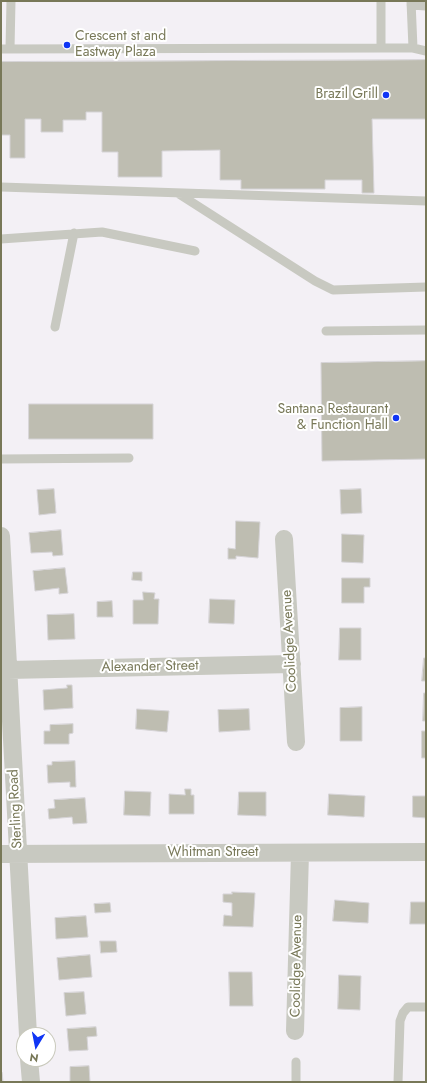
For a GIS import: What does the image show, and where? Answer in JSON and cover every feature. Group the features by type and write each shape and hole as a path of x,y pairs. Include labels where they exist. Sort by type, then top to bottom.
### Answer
{"street":[{"name":"Sterling Road","path":"1,536 8,670 10,854 27,1027"},
{"name":"Coolidge Avenue","path":"284,540 296,742"},
{"name":"Alexander Street","path":"8,670 292,664"},
{"name":"Whitman Street","path":"10,854 426,852"},
{"name":"Coolidge Avenue","path":"295,1031 300,853"},
{"path":"29,1067 30,1082"}],"lane":[{"path":"11,1 6,49 412,48 426,51"},
{"path":"381,1 381,48"},
{"path":"412,48 411,3 426,6"},
{"path":"1,187 426,201"},
{"path":"178,193 315,281 333,290 426,288"},
{"path":"1,239 102,232 195,251"},
{"path":"55,327 74,233"},
{"path":"326,331 426,330"},
{"path":"1,459 129,458"},
{"path":"398,1082 400,1022 403,1013 408,1007 426,1007"},
{"path":"296,1062 296,1082"}],"building":[{"path":"426,60 426,119 372,119 374,193 362,193 362,180 325,180 325,189 241,189 241,180 220,180 220,150 162,151 162,177 118,177 118,152 102,152 102,112 86,112 86,120 63,120 63,132 41,132 41,119 25,119 25,158 10,158 10,135 1,135 1,62"},
{"path":"426,361 426,459 322,461 321,363"},
{"path":"29,404 153,404 153,439 29,439"},
{"path":"54,489 56,513 39,515 37,490"},
{"path":"361,489 362,513 341,514 340,490"},
{"path":"236,521 260,522 258,558 236,556 236,559 228,559 228,548 235,549"},
{"path":"61,530 63,555 53,556 52,552 31,553 29,533"},
{"path":"342,534 364,535 363,563 342,562"},
{"path":"65,568 68,593 59,594 59,588 35,591 33,571"},
{"path":"133,572 142,572 142,581 132,580"},
{"path":"342,578 370,578 370,587 364,587 364,603 342,603"},
{"path":"143,592 155,593 154,599 159,599 158,624 133,624 133,600 143,600"},
{"path":"210,599 235,600 234,624 209,623"},
{"path":"112,601 113,617 97,617 97,602"},
{"path":"74,614 75,639 48,640 47,615"},
{"path":"340,628 361,628 361,660 339,660"},
{"path":"424,658 426,658 426,681 422,681"},
{"path":"67,685 72,685 73,708 44,710 43,690 67,688"},
{"path":"424,693 426,693 426,721 423,721"},
{"path":"362,707 362,741 340,741 340,708"},
{"path":"137,709 169,711 167,732 136,729"},
{"path":"249,709 250,730 219,732 218,710"},
{"path":"73,724 73,733 69,734 69,744 44,744 44,731 50,731 50,725"},
{"path":"422,731 426,731 426,758 422,758"},
{"path":"75,761 76,787 70,787 70,782 48,783 47,765 52,765 52,762"},
{"path":"185,789 191,789 191,795 194,795 194,814 169,814 169,794 185,795"},
{"path":"125,791 151,792 150,816 124,815"},
{"path":"239,792 266,792 266,816 238,815"},
{"path":"329,794 365,796 364,817 328,815"},
{"path":"413,796 426,796 426,818 413,817"},
{"path":"85,798 87,823 73,824 72,817 49,819 48,809 55,808 54,800"},
{"path":"232,892 255,893 253,927 223,926 224,915 232,916 232,903 223,902 223,894 232,894"},
{"path":"335,900 369,903 368,923 333,921"},
{"path":"411,902 426,902 426,924 410,924"},
{"path":"110,903 111,912 95,913 94,904"},
{"path":"86,916 88,937 56,939 55,918"},
{"path":"100,941 116,941 117,952 101,953"},
{"path":"90,955 92,977 59,980 57,958"},
{"path":"229,972 252,972 253,1006 230,1006"},
{"path":"339,975 361,976 360,1010 338,1009"},
{"path":"84,992 86,1014 66,1016 64,993"},
{"path":"96,1027 97,1036 87,1037 88,1050 69,1051 67,1029"},
{"path":"89,1066 90,1082 70,1082 70,1067"},
{"path":"2,1072 3,1082 1,1082"}],"place":[{"name":"Crescent st and Eastway Plaza","path":"67,45"},
{"name":"Brazil Grill","path":"386,95"},
{"name":"Santana Restaurant & Function Hall","path":"396,418"}]}
